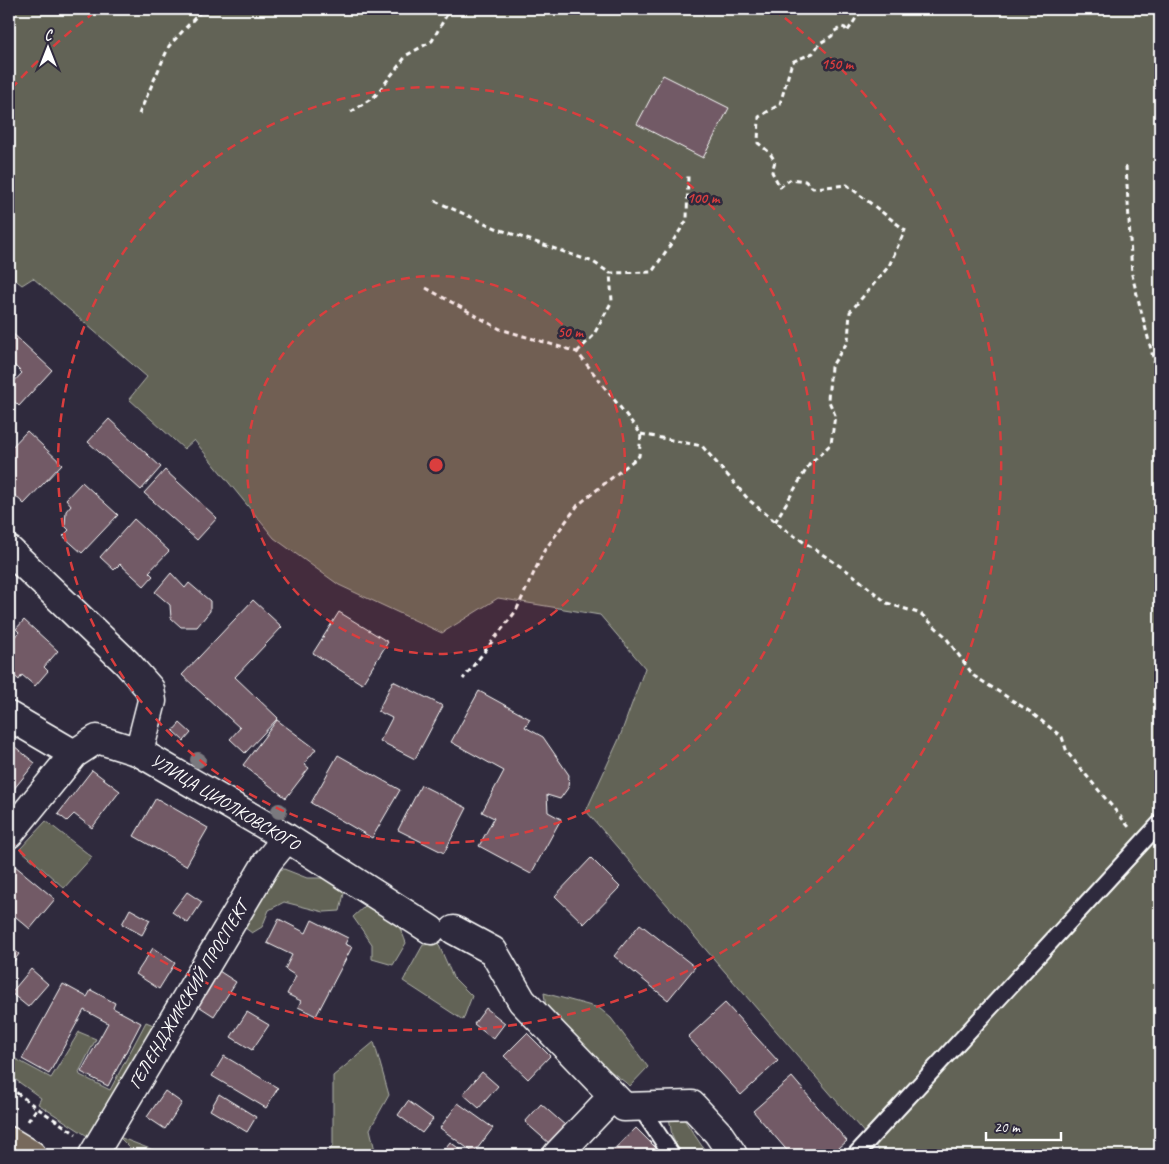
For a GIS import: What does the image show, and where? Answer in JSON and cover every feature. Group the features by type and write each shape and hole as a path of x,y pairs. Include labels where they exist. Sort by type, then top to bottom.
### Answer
{"main road":[{"path":"17,1133 32,1155"}],"street":[{"name":"УЛИЦА ЦИОЛКОВСКОГО","path":"9,550 127,664 150,689 152,701 139,752 443,930 493,951 522,1001 624,1107 692,1105 718,1133 733,1155"},
{"path":"9,716 74,754"},
{"path":"9,834 74,754 97,739 139,752"},
{"name":"ГЕЛЕНДЖИКСКИЙ ПРОСПЕКТ","path":"95,1151 268,861 287,838"},
{"path":"557,1155 613,1096"}],"lane":[{"path":"856,1155 1157,825"},
{"path":"640,1107 672,1155"}],"path":[{"path":"139,114 169,46 203,9"},
{"path":"352,112 376,96 407,55 432,41 450,9"},
{"path":"775,522 809,465 831,444 835,415 828,399 831,367 848,341 850,312 889,266 905,230 847,185 813,188 805,181 791,179 780,187 772,172 775,161 758,143 759,117 780,104 792,62 812,53 820,43 842,27 847,32 862,9"},
{"path":"1126,166 1132,275 1154,365 1160,372"},
{"path":"436,201 498,229 593,262 610,273 652,272 687,220 688,175"},
{"path":"577,352 593,336 612,301 610,273"},
{"path":"426,288 500,329 577,352 641,434 702,446 749,500 775,522 852,574 887,603 920,614 944,635 974,676 1028,711 1062,737 1067,752 1130,828 1157,825"},
{"path":"463,679 516,611 544,551 578,505 639,456 641,434"},
{"path":"9,1087 95,1151"},
{"path":"17,1133 36,1108"}],"green space":[{"path":"9,9 1160,9 1160,1155 875,1155 879,1150 586,811 619,739 645,668 600,615 498,598 442,633 339,585 274,538 194,440 184,449 129,399 147,377 33,278 22,285 9,275"},
{"path":"46,821 92,857 64,888 20,849"},
{"path":"284,869 307,878 332,878 345,889 340,911 324,912 284,902 269,910 262,927 252,933 241,925 269,870"},
{"path":"365,906 386,914 400,928 406,943 393,965 372,959 372,944 353,917"},
{"path":"438,943 453,977 472,996 463,1020 403,981 423,945"},
{"path":"544,993 599,1008 611,1018 648,1067 630,1086 548,1023"},
{"path":"146,1022 156,1026 89,1137 38,1104 41,1098 9,1075 9,1063 12,1057 51,1078 79,1032 96,1039 79,1072 80,1075 110,1090"},
{"path":"374,1042 389,1095 370,1129 376,1155 327,1155 333,1145 333,1076"},
{"path":"677,1109 708,1155 681,1155 672,1136 669,1117"},
{"path":"119,1137 166,1155 137,1155"}],"building":[{"path":"663,75 729,108 703,158 637,124"},
{"path":"9,330 52,370 19,406 9,396 9,387 22,373 9,360"},
{"path":"109,419 161,467 141,490 88,442"},
{"path":"27,431 62,464 24,504 9,490 9,450"},
{"path":"165,470 217,518 197,540 144,493"},
{"path":"82,482 118,515 82,553 63,536 69,530 65,526 66,511 71,505 66,499"},
{"path":"134,519 169,551 149,572 153,576 144,586 120,564 114,570 100,557"},
{"path":"171,573 185,588 189,583 210,601 210,611 197,627 181,627 171,618 170,605 155,592"},
{"path":"253,600 282,627 235,677 278,718 245,753 230,739 240,728 182,675"},
{"path":"339,612 388,642 362,684 313,653"},
{"path":"24,620 58,651 44,667 48,671 35,686 22,675 19,680 9,671 9,643 19,632 16,629"},
{"path":"393,681 443,706 415,759 380,741 392,718 378,711"},
{"path":"479,691 530,719 525,727 543,737 569,775 568,788 560,799 547,795 548,812 561,819 531,874 479,846 494,818 482,812 504,771 451,742"},
{"path":"277,720 316,749 304,764 309,768 286,798 243,765"},
{"path":"180,723 191,733 184,741 173,731"},
{"path":"9,742 35,763 9,795"},
{"path":"338,755 400,790 372,838 311,803"},
{"path":"92,770 120,791 92,828 74,814 67,821 58,814"},
{"path":"421,785 467,808 444,853 398,830"},
{"path":"156,798 208,828 186,866 134,836"},
{"path":"591,858 620,887 584,924 555,896"},
{"path":"9,861 55,899 30,929 9,911"},
{"path":"187,892 202,902 188,923 172,912"},
{"path":"130,909 150,920 142,935 122,924"},
{"path":"279,919 306,933 312,920 348,938 345,944 352,947 316,1016 298,1007 301,1001 287,994 296,976 285,969 292,955 267,943"},
{"path":"640,924 695,967 668,1000 614,956"},
{"path":"9,946 19,954 9,968"},
{"path":"153,948 175,963 159,989 136,974"},
{"path":"31,969 48,984 28,1007 11,993"},
{"path":"219,971 236,982 214,1016 197,1005"},
{"path":"63,984 87,997 91,990 115,1003 113,1008 141,1023 108,1086 81,1072 108,1023 84,1010 49,1074 22,1059"},
{"path":"725,1003 778,1061 741,1095 688,1037"},
{"path":"486,1008 505,1023 493,1039 474,1024"},
{"path":"247,1012 269,1025 252,1050 231,1037"},
{"path":"527,1033 550,1056 528,1079 504,1056"},
{"path":"224,1056 278,1088 266,1108 212,1076"},
{"path":"482,1072 498,1086 479,1108 463,1094"},
{"path":"792,1077 847,1141 831,1155 791,1155 753,1111"},
{"path":"165,1091 182,1103 165,1129 147,1117"},
{"path":"219,1094 256,1117 247,1132 210,1110"},
{"path":"408,1101 433,1119 422,1133 398,1115"},
{"path":"458,1103 493,1128 474,1153 440,1128"},
{"path":"541,1104 566,1126 550,1144 525,1122"},
{"path":"636,1128 663,1155 608,1155"},
{"path":"450,1142 468,1155 440,1155"},
{"path":"582,1147 591,1155 574,1155"}]}
